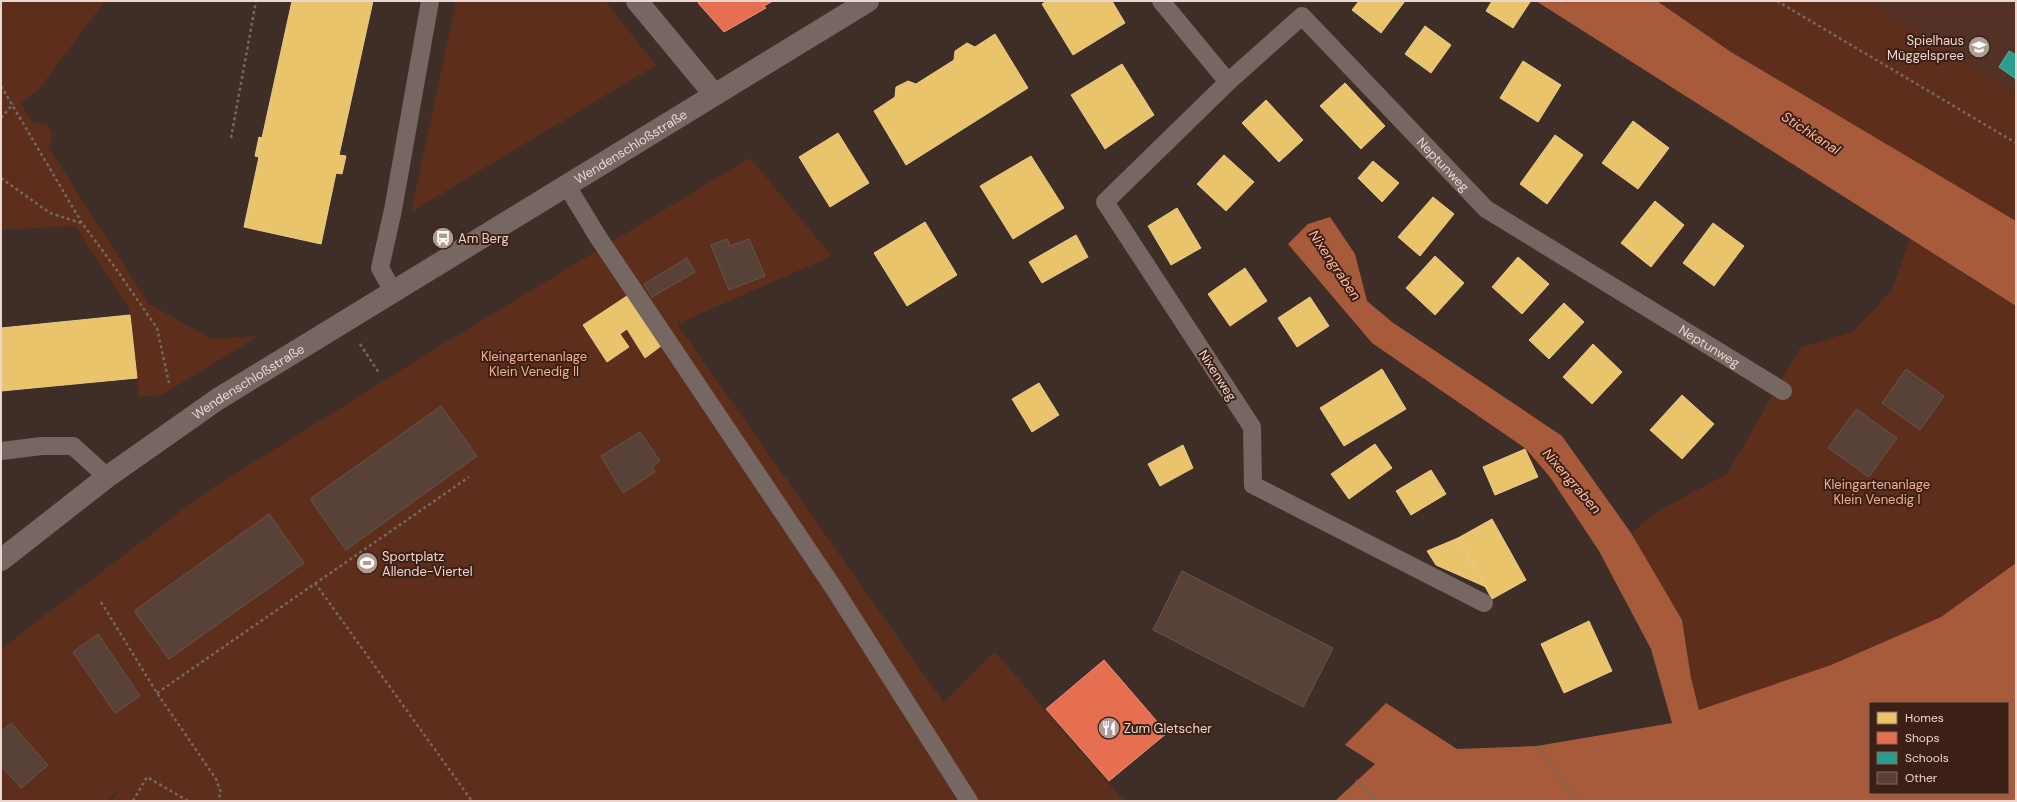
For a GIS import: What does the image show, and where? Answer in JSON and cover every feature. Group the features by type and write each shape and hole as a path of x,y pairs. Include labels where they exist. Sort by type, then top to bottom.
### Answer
{"street":[{"path":"636,1 714,94"},
{"name":"Wendenschloßstraße","path":"1,560 107,477 224,396 714,94 868,1"}],"lane":[{"path":"393,291 380,268 393,210 430,1"},
{"path":"1161,1 1228,82"},
{"name":"Neptunweg","path":"1228,82 1302,16 1486,209 1783,391"},
{"name":"Nixenweg","path":"1228,82 1104,202 1252,427 1253,485 1484,603"},
{"path":"567,186 598,236 835,590 969,801"},
{"path":"1,452 42,446 73,446 107,477"}],"path":[{"path":"231,138 256,1"},
{"path":"1776,1 2016,143"},
{"path":"1,86 13,104 82,224 114,266 157,328 169,383"},
{"path":"1,118 13,104"},
{"path":"1,178 50,213 82,224"},
{"path":"359,342 378,373"},
{"path":"157,692 469,477"},
{"path":"315,583 472,801"},
{"path":"101,602 157,692 216,779 221,793 217,801"},
{"path":"1537,746 1578,801"},
{"path":"133,801 147,777 188,801"},
{"path":"1356,780 1376,801"}],"shaded area":[{"name":"Spielhaus Müggelspree","path":"1867,1 2016,1 2016,93"}],"green space":[{"path":"1,1 105,1 39,89 21,103 32,123 46,123 53,135 49,148 148,303 211,339 258,336 162,395 139,397 129,308 75,226 1,230"},
{"path":"456,1 605,1 656,65 411,212"},
{"path":"1657,1 1867,1 2016,93 2016,221 1731,52"},
{"name":"Sportplatz Allende-Viertel","path":"750,158 832,256 677,324 944,703 995,652 1124,801 112,801 119,789 107,801 1,801 1,649 209,490 438,347"},
{"name":"Kleingartenanlage Klein Venedig I","path":"1910,239 2016,306 2016,563 1941,617 1831,665 1699,710 1691,678 1682,620 1631,533 1660,510 1727,474 1800,348 1854,331 1892,290"}],"water":[{"name":"Stichkanal","path":"1536,1 1657,1 1731,52 2016,221 2016,306"},
{"name":"Nixengraben","path":"1330,217 1355,254 1367,301 1392,322 1562,436 1631,533 1682,620 1691,678 1699,710 1831,665 1941,617 2016,563 2016,801 1335,801 1375,764 1345,745 1386,703 1457,749 1537,746 1672,723 1651,649 1599,551 1550,477 1525,448 1372,343 1288,244 1308,224"}],"building: Homes":[{"path":"292,1 373,1 339,155 346,156 342,174 336,173 321,244 244,227 259,157 255,156 259,137 262,138"},
{"path":"1047,1 1112,1 1125,23 1073,55 1042,4"},
{"path":"1359,1 1405,1 1381,33 1352,10"},
{"path":"1492,1 1530,2 1513,28 1486,11"},
{"path":"1425,26 1451,45 1431,73 1405,54"},
{"path":"995,34 1028,88 906,165 874,111 895,97 896,87 908,81 916,84 954,60 955,51 967,43 975,47"},
{"path":"1523,61 1561,85 1538,122 1500,98"},
{"path":"1122,64 1154,115 1105,149 1071,95"},
{"path":"1345,83 1385,126 1361,149 1320,106"},
{"path":"1266,100 1303,140 1279,162 1242,123"},
{"path":"1633,121 1669,148 1638,189 1602,163"},
{"path":"838,133 869,183 830,207 799,157"},
{"path":"1555,135 1583,155 1547,204 1520,184"},
{"path":"1224,155 1254,182 1226,211 1197,184"},
{"path":"1031,156 1064,208 1013,239 980,186"},
{"path":"1373,161 1399,183 1382,202 1358,178"},
{"path":"1433,197 1454,214 1420,256 1398,237"},
{"path":"1655,201 1684,225 1651,267 1621,243"},
{"path":"1177,208 1201,248 1171,265 1148,226"},
{"path":"925,222 957,275 907,306 874,253"},
{"path":"1713,223 1744,246 1714,286 1683,263"},
{"path":"1076,235 1088,257 1042,283 1029,262"},
{"path":"1435,256 1464,283 1435,315 1406,288"},
{"path":"1518,257 1549,284 1522,314 1492,287"},
{"path":"1245,268 1267,301 1230,326 1208,294"},
{"path":"627,296 661,346 645,358 627,329 620,334 629,347 607,362 583,325"},
{"path":"1310,297 1329,326 1297,347 1278,318"},
{"path":"1564,303 1584,322 1549,359 1529,340"},
{"path":"130,315 137,378 1,391 1,328"},
{"path":"1593,344 1622,372 1592,404 1563,377"},
{"path":"1382,369 1406,409 1344,446 1320,408"},
{"path":"1039,383 1059,415 1032,432 1012,399"},
{"path":"1682,395 1714,424 1682,459 1650,430"},
{"path":"1375,444 1392,468 1349,499 1331,474"},
{"path":"1183,445 1193,468 1160,486 1148,464"},
{"path":"1525,449 1538,477 1495,495 1483,467"},
{"path":"1431,470 1446,494 1411,515 1396,491"},
{"path":"1492,519 1526,580 1492,599 1458,538"},
{"path":"1458,538 1486,587 1436,565 1427,551"},
{"path":"1589,621 1612,671 1564,693 1541,644"}],"building: Shops":[{"path":"701,1 773,1 764,6 766,8 724,32 698,3"},
{"path":"1104,660 1167,733 1109,781 1046,709"}],"building: Schools":[{"path":"2009,51 2016,55 2016,79 1999,67"}],"building: Other":[{"path":"727,239 730,246 749,239 765,276 729,290 711,245"},
{"path":"687,258 695,272 652,297 644,284"},
{"path":"1906,369 1944,396 1920,430 1882,403"},
{"path":"441,406 477,456 346,550 310,499"},
{"path":"1856,409 1897,438 1869,477 1828,448"},
{"path":"640,432 660,461 652,466 655,472 623,493 601,456"},
{"path":"269,514 304,563 169,659 134,611"},
{"path":"1182,571 1333,648 1303,707 1153,630"},
{"path":"98,634 140,696 115,713 73,652"},
{"path":"11,723 48,765 21,788 1,766 1,732"}],"place":[{"name":"Spielhaus Müggelspree","path":"1979,47"},
{"name":"Am Berg","path":"443,238"},
{"name":"Sportplatz Allende-Viertel","path":"367,563"},
{"name":"Zum Gletscher","path":"1109,728"}],"park label":[{"name":"Kleingartenanlage Klein Venedig II","path":"534,364"}]}
